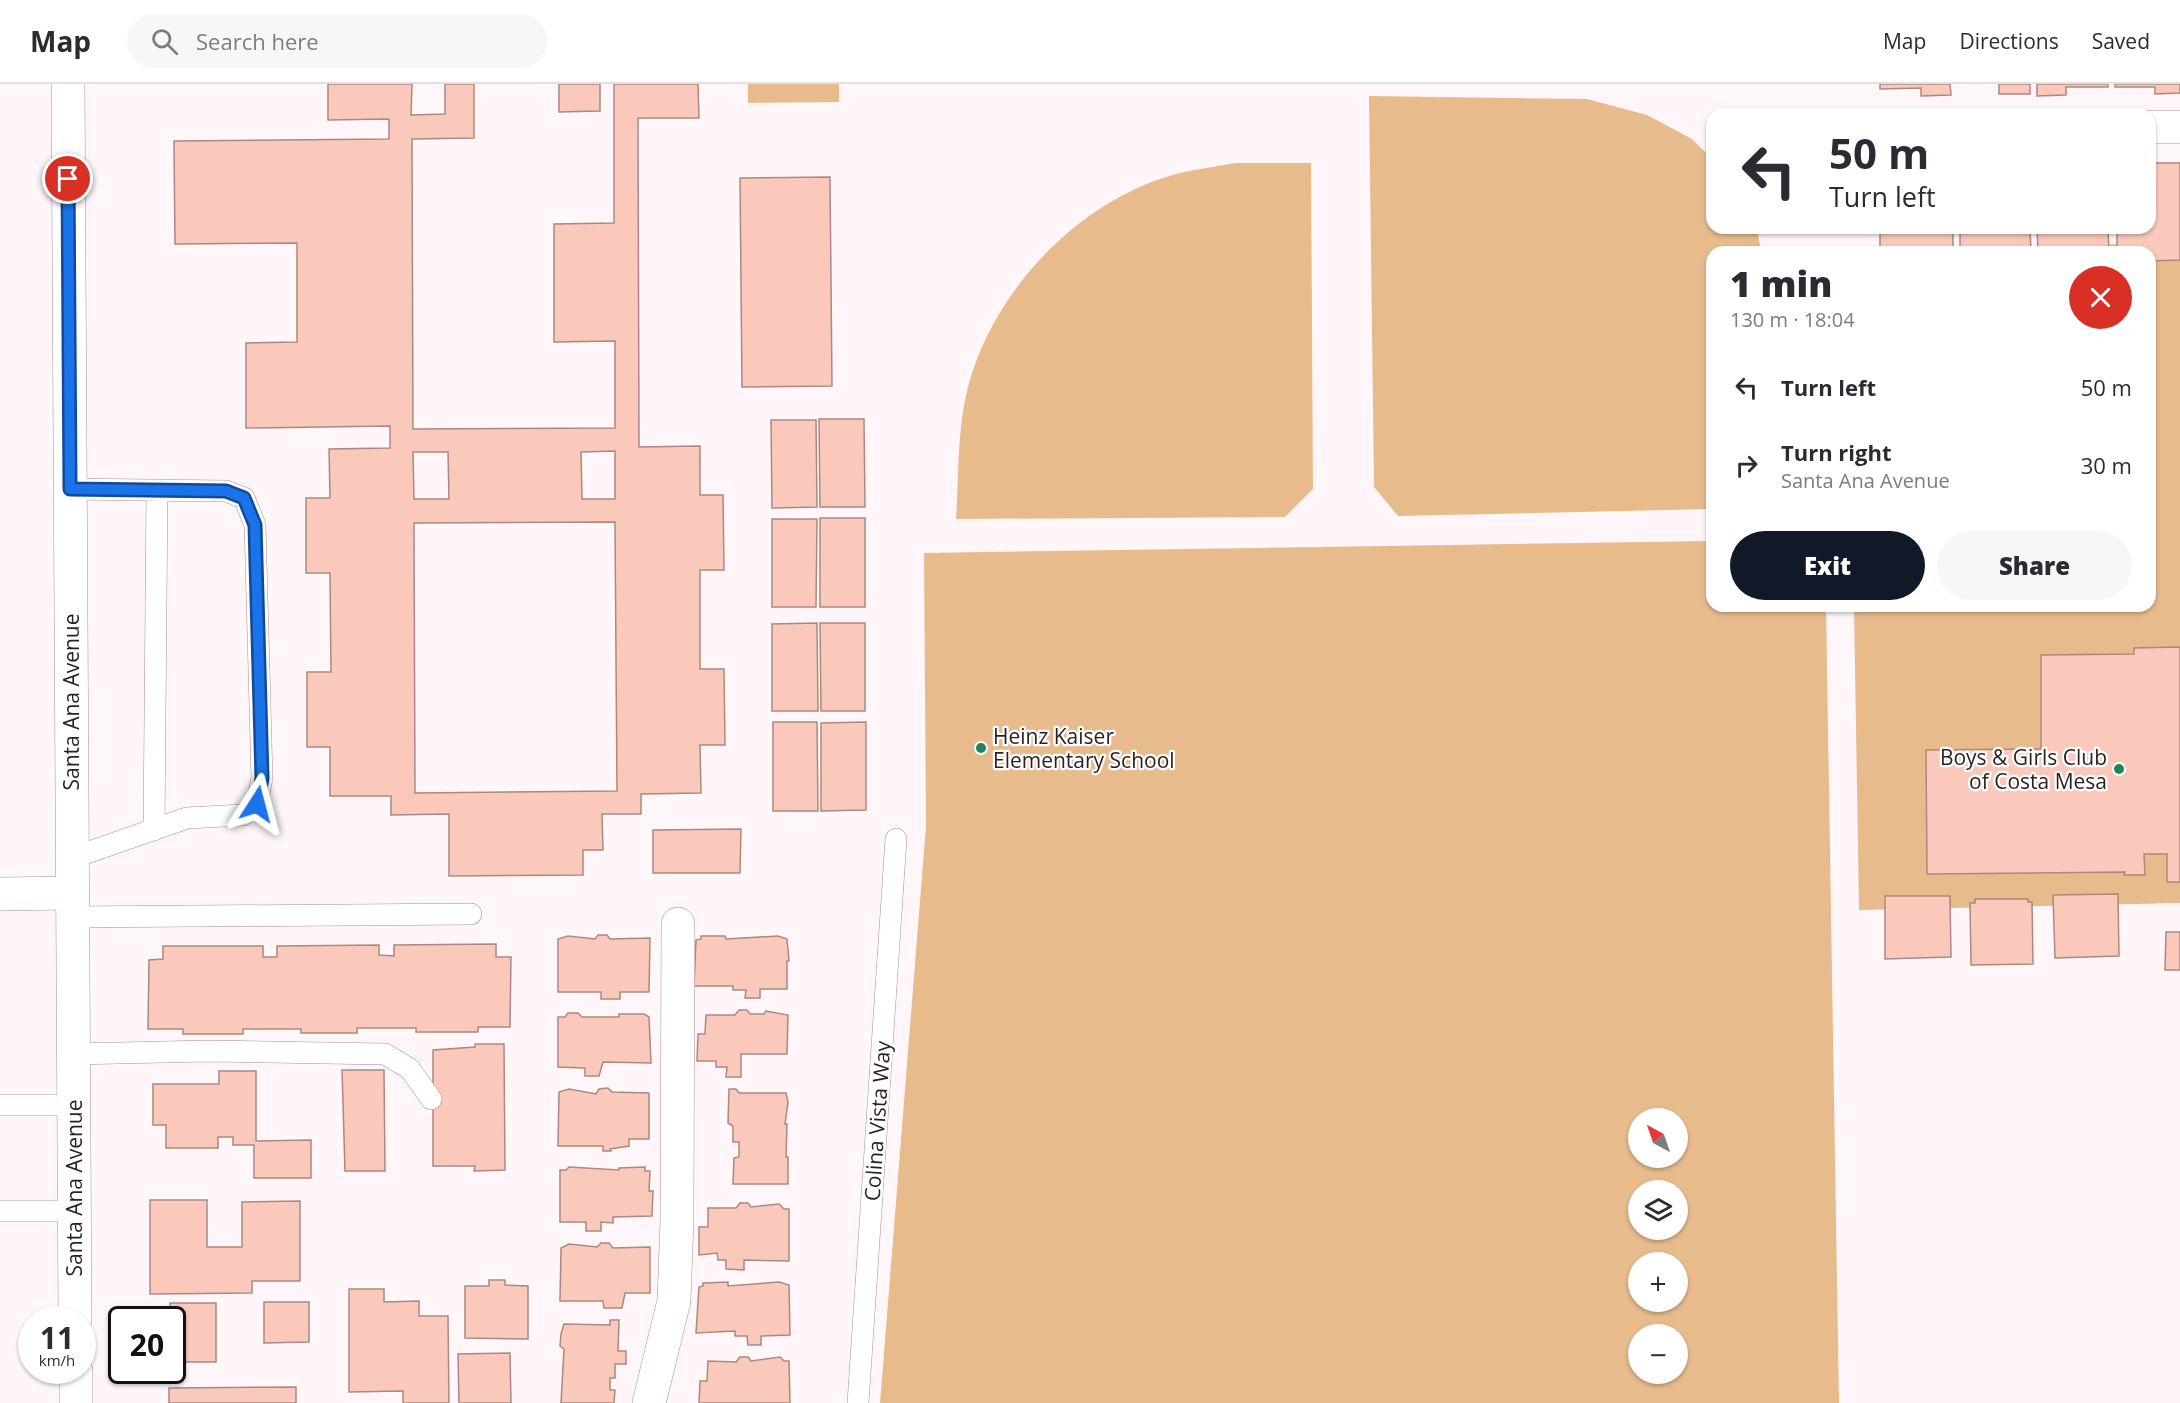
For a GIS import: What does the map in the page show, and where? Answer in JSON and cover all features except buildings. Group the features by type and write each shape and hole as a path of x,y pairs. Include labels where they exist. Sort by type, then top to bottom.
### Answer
{"street":[{"name":"Santa Ana Avenue","path":"68,84 75,1306"},
{"path":"2156,127 2180,127"},
{"path":"0,894 72,905"},
{"path":"650,1403 674,1301 677,1219 678,924"},
{"path":"76,1384 76,1403"}],"lane":[{"path":"70,489 226,491 244,498 255,525 262,778 257,804 243,815 186,818 72,858"},
{"path":"154,830 157,490"},
{"name":"Colina Vista Way","path":"858,1403 896,839"},
{"path":"72,905 471,914"},
{"path":"73,1054 208,1051 385,1054 410,1069 430,1099"},
{"path":"0,1105 74,1105"},
{"path":"0,1212 74,1211"}],"shaded area":[{"path":"748,84 839,84 839,102 748,103"},
{"path":"1369,96 1587,99 1647,115 1692,139 1706,153 1706,234 1758,234 1760,246 1706,246 1706,509 1398,516 1374,487"},
{"path":"1234,163 1311,163 1313,489 1285,517 956,519 960,438 967,391 979,355 996,320 1018,286 1043,256 1073,229 1105,206 1140,187 1176,174"},
{"path":"2180,243 2180,903 1859,910 1854,612 2156,612 2156,246 2038,246"},
{"path":"1706,541 1706,612 1826,612 1839,1403 880,1403 926,826 924,553"}],"place":[{"name":"Heinz Kaiser Elementary School","path":"981,748"},
{"name":"Boys & Girls Club of Costa Mesa","path":"2119,769"}],"route":[{"path":"68,179 70,489 226,491 244,498 255,525 262,778 257,804"}]}
